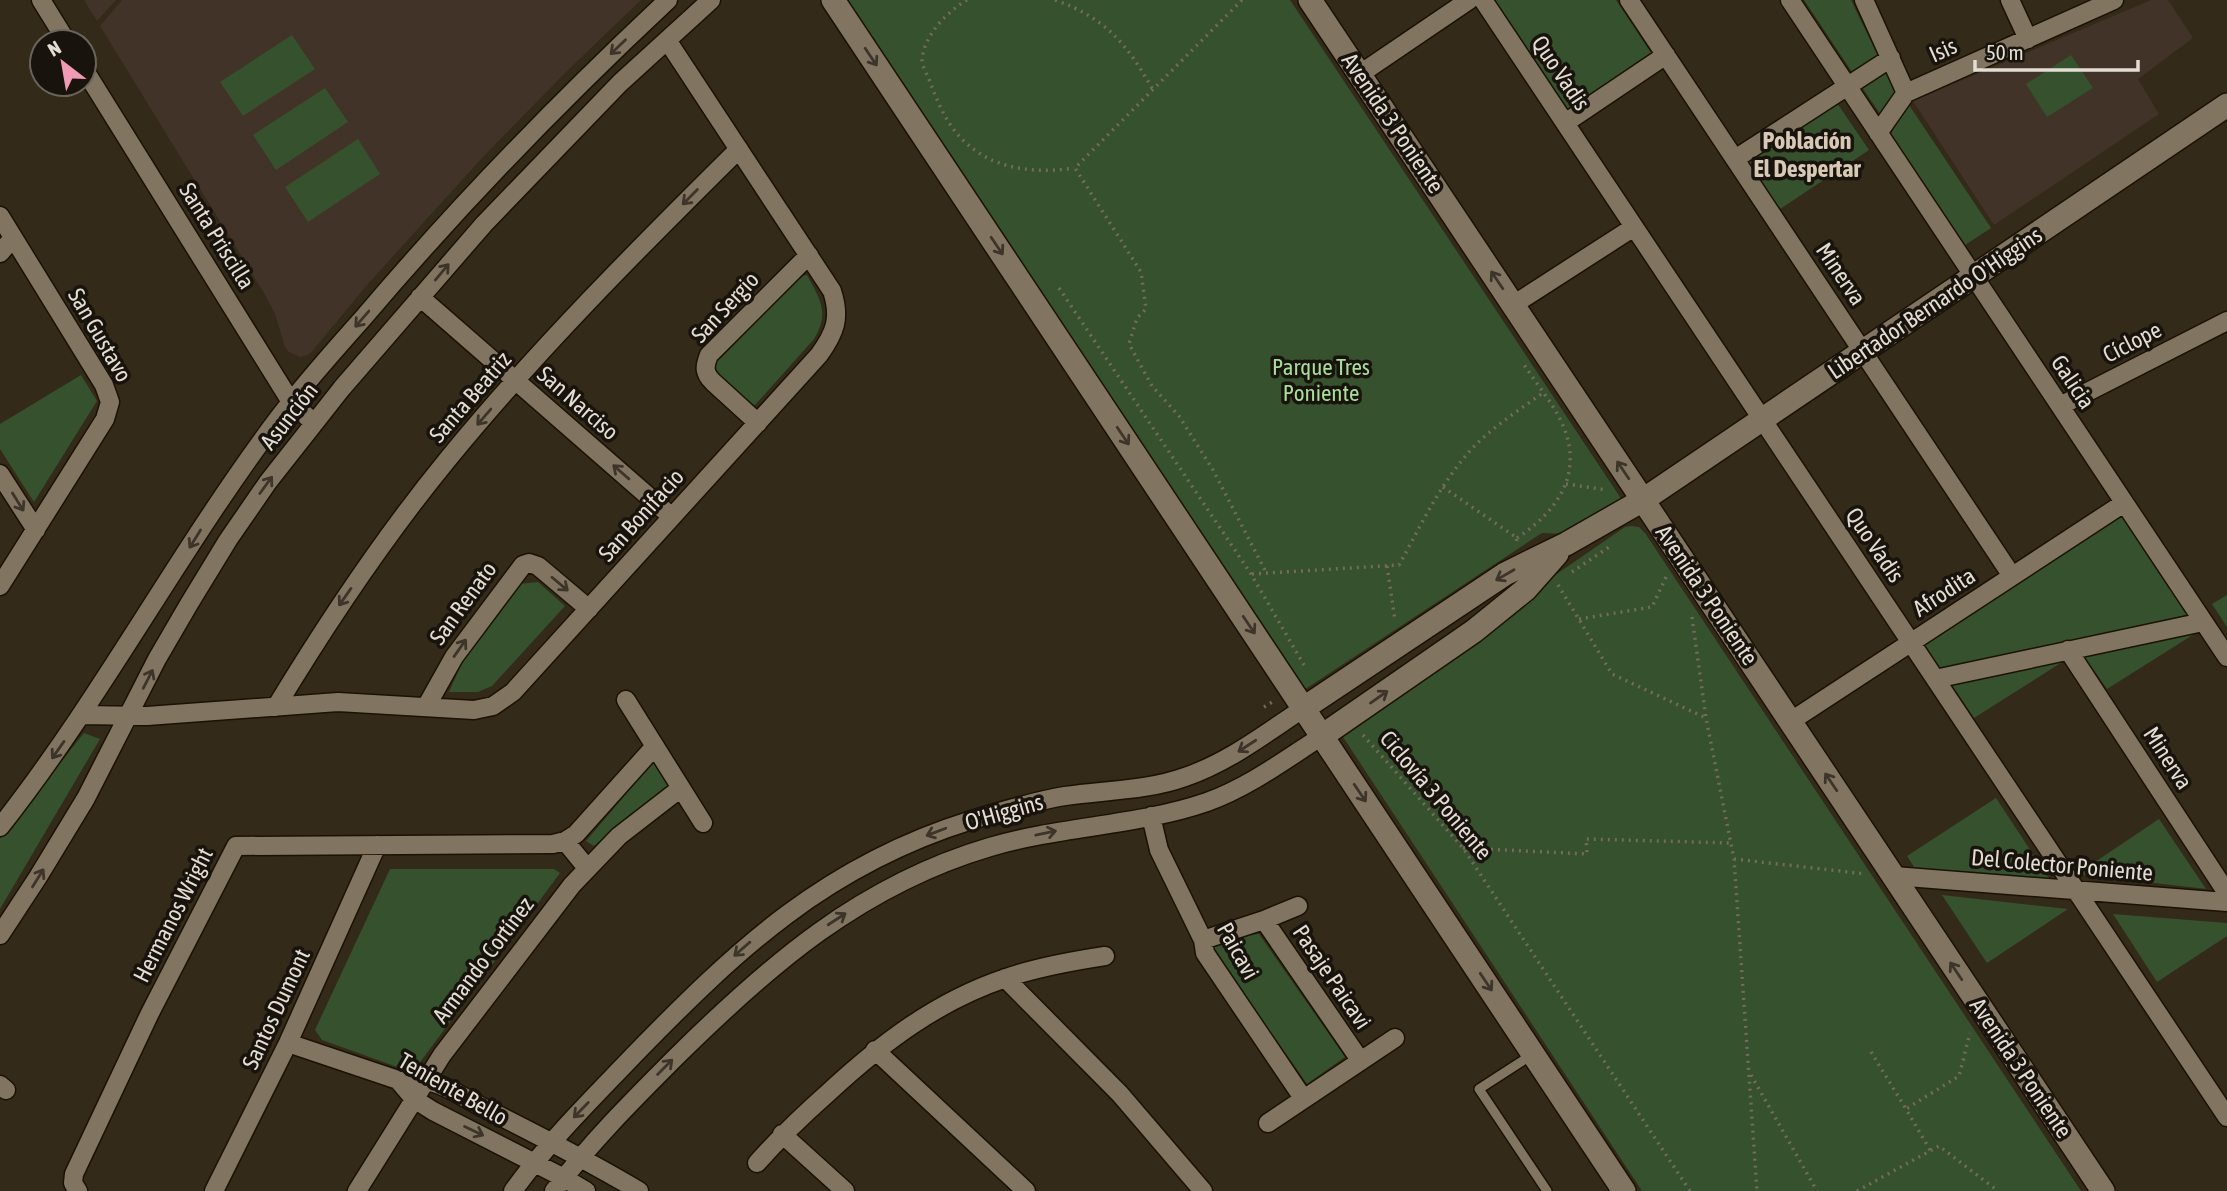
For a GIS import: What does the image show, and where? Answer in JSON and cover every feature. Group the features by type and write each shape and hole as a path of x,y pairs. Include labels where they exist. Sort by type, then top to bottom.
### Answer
{"street":[{"path":"41,0 58,28"},
{"name":"Asunción","path":"0,827 82,715 212,511 291,402 394,281 472,195 553,111 668,0"},
{"name":"Asunción","path":"0,935 86,798 158,659 228,540 268,482 314,422 512,193 620,83 712,0"},
{"path":"833,0 1304,708 1331,730 1533,1054 1624,1191"},
{"name":"Avenida 3 Poniente","path":"1310,0 2103,1191"},
{"path":"1360,74 1469,0"},
{"name":"Quo Vadis","path":"1483,0 2227,1117"},
{"name":"Minerva","path":"1629,0 2012,576"},
{"name":"Galicia","path":"1790,0 2227,657"},
{"path":"1864,0 1906,93 1878,133"},
{"path":"2010,0 2028,39"},
{"name":"Isis","path":"1906,93 2114,0"},
{"name":"San Bonifacio","path":"82,715 129,717 338,702 474,710 484,709 502,701 819,355 832,334 837,312 826,281 667,40"},
{"path":"1565,123 1666,55"},
{"path":"1735,159 1891,58"},
{"name":"Santa Priscilla","path":"98,92 291,402 314,422"},
{"name":"Libertador Bernardo O'Higgins","path":"1643,500 2227,105"},
{"name":"Santa Beatriz","path":"276,707 315,641 447,460 640,247 739,149"},
{"name":"San Gustavo","path":"0,216 104,385 110,402 105,419 0,586"},
{"path":"1513,304 1634,227"},
{"path":"0,253 13,238"},
{"name":"San Sergio","path":"758,423 706,375 705,363 709,355 809,255"},
{"name":"San Narciso","path":"420,297 672,517"},
{"name":"Cíclope","path":"2060,406 2227,321"},
{"path":"0,474 36,530"},
{"name":"O'Higgins","path":"513,1191 551,1141 725,964 794,908 867,863 938,831 1007,810 1062,796 1143,788 1183,778 1219,762 1505,574 1566,544 1643,500"},
{"name":"Afrodita","path":"1791,721 2124,503"},
{"name":"O'Higgins","path":"559,1184 628,1105 740,995 837,918 922,872 987,848 1056,831 1187,808 1230,793 1331,730 1474,631 1526,589 1566,544"},
{"name":"San Renato","path":"426,707 454,657 523,565 538,566 589,609"},
{"path":"1936,679 2203,622"},
{"name":"Minerva","path":"2068,650 2227,893"},
{"path":"626,700 703,823"},
{"path":"586,868 565,841 583,827 655,746"},
{"name":"Armando Cortínez","path":"358,1191 427,1079 494,985 586,868 619,836 681,788"},
{"name":"Paicavi","path":"1151,816 1159,849 1203,940 1205,953 1303,1098"},
{"name":"Hermanos Wright","path":"78,1191 73,1183 74,1174 162,989 236,846 553,844 565,841"},
{"name":"Santos Dumont","path":"214,1191 288,1043 377,845"},
{"name":"Del Colector Poniente","path":"1894,876 2227,902"},
{"name":"Pasaje Paicavi","path":"1203,940 1298,906"},
{"name":"Pasaje Paicavi","path":"1265,920 1360,1060"},
{"path":"757,1163 782,1134 875,1050 926,1015 1005,978 1072,961 1105,956"},
{"path":"1005,978 1120,1094 1200,1190"},
{"name":"Pasaje Paicavi","path":"1268,1123 1395,1038"},
{"name":"Teniente Bello","path":"288,1043 398,1080 414,1099 433,1111 534,1162 559,1184 586,1191"},
{"path":"875,1050 1026,1191"},
{"path":"398,1080 427,1079"},
{"name":"Teniente Bello","path":"427,1079 582,1157 639,1191"},
{"path":"782,1134 845,1191"}],"lane":[{"path":"1533,1054 1479,1089 1546,1191"}],"path":[{"path":"967,0 947,16 930,35 922,60 941,113 957,136 993,161 1059,171 1074,168 1242,0"},
{"path":"1058,0 1113,32 1134,58 1153,90"},
{"path":"1074,168 1141,272 1146,309 1136,318 1129,344 1152,386 1179,416 1213,470 1267,574"},
{"path":"1059,288 1251,574 1304,666"},
{"path":"1505,574 1517,538 1550,512 1566,484 1568,472 1569,445 1563,426 1520,359"},
{"path":"1251,574 1399,565 1443,487 1464,457 1480,440 1549,389"},
{"path":"1566,484 1607,490"},
{"path":"1443,487 1517,538"},
{"path":"1387,566 1400,642"},
{"path":"1579,619 1652,607 1667,575"},
{"path":"1556,583 1612,674 1706,718"},
{"path":"1691,610 1706,718 1734,859 1757,1191"},
{"name":"Ciclovía 3 Poniente","path":"1331,730 1359,731 1462,848 1690,1191"},
{"path":"1462,848 1587,854 1586,839 1730,843"},
{"path":"1734,859 1866,874"},
{"path":"1906,1109 1959,1076 1970,1033"},
{"path":"1871,1052 1930,1151"},
{"path":"1750,1073 1817,1191"},
{"path":"1857,1191 1939,1146 1997,1191"}],"shaded area":[{"path":"84,0 116,0 97,21"},
{"path":"122,0 641,0 481,159 367,285 314,349 308,355 300,357 285,347 275,314 264,293 100,26"},
{"path":"2151,0 2168,0 2193,38 2138,79 2159,114 1994,225 1913,101"}],"green space":[{"name":"Parque Tres Poniente","path":"846,0 1290,0 1622,500 1567,534 1542,533 1304,690"},
{"path":"1487,0 1616,0 1653,56 1565,115"},
{"path":"1804,0 1851,0 1878,56 1852,72"},
{"path":"292,35 315,69 243,116 220,82"},
{"path":"2071,55 2093,88 2047,117 2026,84"},
{"path":"1887,69 1899,95 1883,118 1861,86"},
{"path":"325,88 348,122 276,170 253,135"},
{"path":"1907,102 1991,228 1965,245 1891,134"},
{"path":"1837,103 1869,150 1780,209 1749,161"},
{"path":"358,139 380,174 308,222 285,187"},
{"path":"807,275 821,306 819,330 755,405 743,402 712,374 715,359 795,277"},
{"path":"81,375 97,401 34,502 0,449 0,424"},
{"path":"2125,508 2195,613 1941,670 1922,642"},
{"path":"1625,527 1639,527 1645,533 2081,1191 1642,1191 1343,737 1475,645 1519,600"},
{"path":"538,582 565,606 492,686 478,692 449,692 465,656 519,584"},
{"path":"2227,595 2227,627 2212,604"},
{"path":"2199,631 2107,689 2081,652"},
{"path":"2067,659 1974,718 1949,681"},
{"path":"84,733 100,739 0,909 0,838"},
{"path":"654,761 668,785 594,846 586,841"},
{"path":"1996,798 2052,883 1916,870 1907,856"},
{"path":"2159,819 2206,889 2077,874"},
{"path":"390,869 554,869 560,873 418,1065 412,1069 400,1068 322,1040 315,1030"},
{"path":"1942,895 2068,909 1987,963"},
{"path":"2113,914 2227,923 2227,936 2157,982"},
{"path":"1259,934 1345,1057 1307,1084 1213,949 1218,938"}],"district":[{"name":"Población El Despertar","path":"1807,155"}]}
